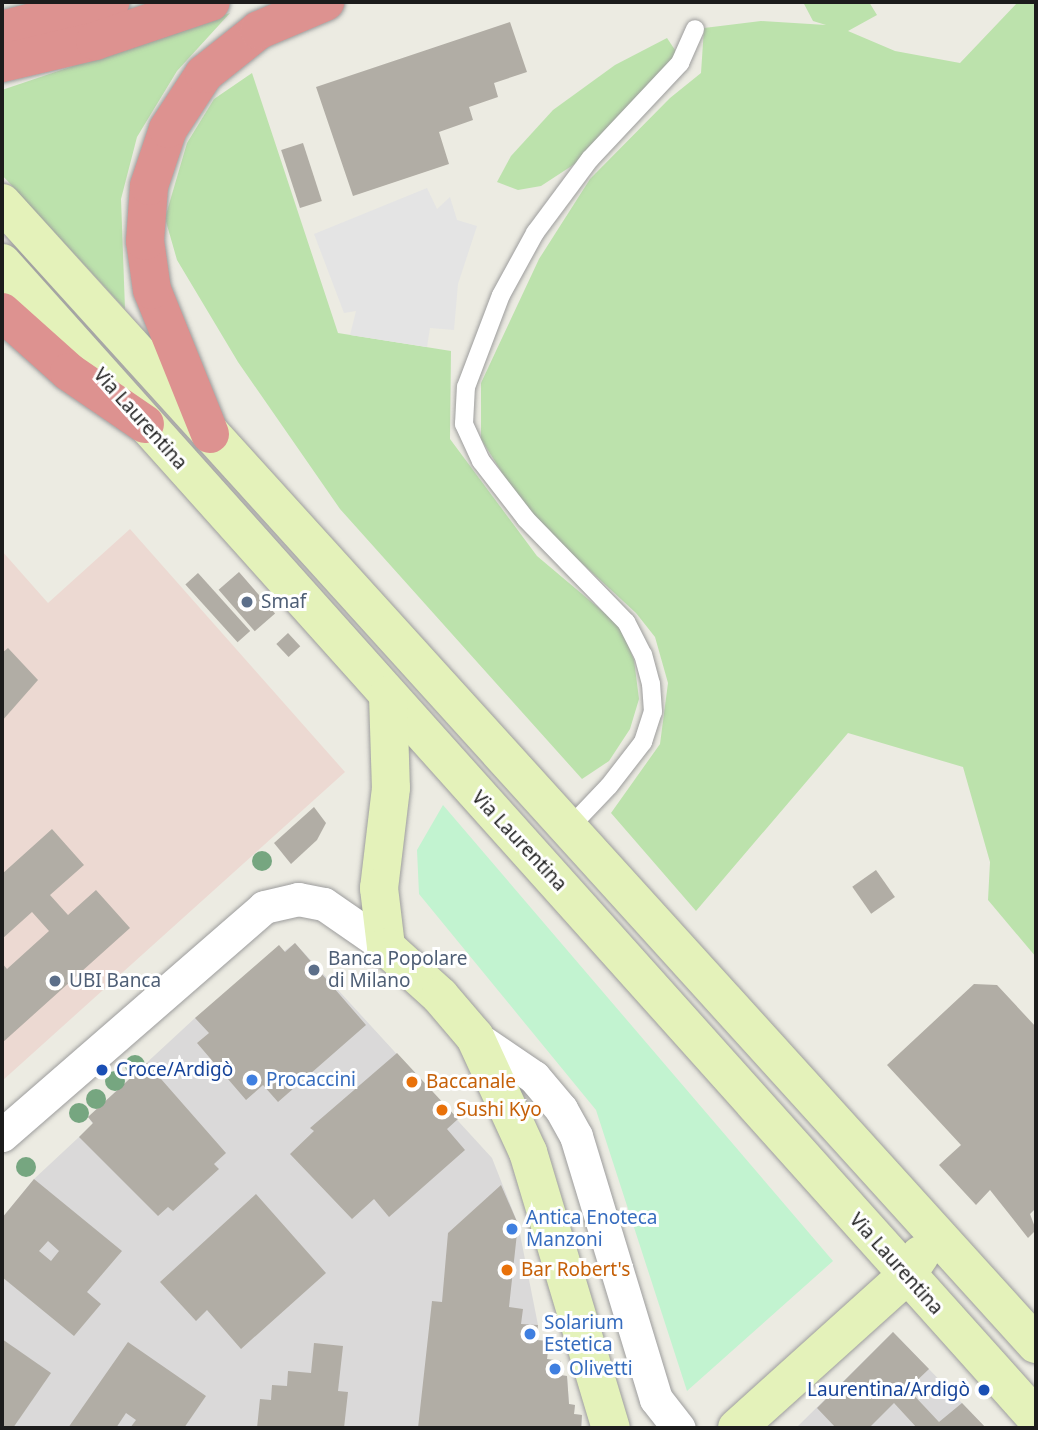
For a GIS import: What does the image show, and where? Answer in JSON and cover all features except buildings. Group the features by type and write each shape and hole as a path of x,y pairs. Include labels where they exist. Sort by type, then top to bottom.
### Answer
{"highway":[{"path":"2,30 110,2"},
{"path":"2,63 95,41 211,2"},
{"path":"210,433 152,290 145,241 149,186 168,130 204,74 259,30 325,2"},
{"path":"2,312 69,372 145,424"}],"main road":[{"path":"2,203 1036,1344"},
{"name":"Via Laurentina","path":"2,263 1036,1419"},
{"path":"388,695 391,789 379,888 386,947 440,996 475,1037 528,1152 611,1428"},
{"path":"737,1428 906,1276 920,1254 926,1224"}],"street":[{"path":"2,1135 264,907 298,899 324,904 386,947"},
{"path":"475,1037 534,1077 562,1109 576,1136 656,1399 679,1428"}],"lane":[{"path":"568,829 609,786 643,742 653,712 652,684 643,655 626,622 526,519 481,461 464,424 466,387 501,295 535,233 590,159 680,63 695,29"}],"shaded area":[{"path":"427,188 437,209 450,197 457,220 477,226 458,284 454,330 430,328 427,347 350,335 356,311 344,313 314,234"},
{"path":"130,529 345,772 2,1081 2,551 48,603"},
{"path":"295,943 492,1158 518,1224 538,1325 536,1340 549,1341 547,1359 561,1361 560,1375 567,1376 569,1404 575,1405 574,1414 582,1415 582,1428 2,1428 2,1218 34,1179 93,1124 88,1117 195,1018"},
{"path":"893,1332 986,1428 796,1428"}],"green space":[{"path":"803,2 869,2 877,15 848,31 895,51 960,63 1018,2 1036,2 1036,957 988,900 990,862 963,767 848,733 696,911 611,813 660,744 668,683 655,637 636,613 546,530 511,487 481,439 481,383 539,259 590,179 670,98 701,73 704,28 761,21 826,25 813,21"},
{"path":"230,13 177,71 137,137 121,199 125,309 2,175 2,90"},
{"path":"667,38 675,50 675,61 593,152 541,186 518,190 497,182 511,156 553,110 615,65"},
{"path":"252,73 338,333 451,351 450,439 537,556 620,626 634,660 639,699 630,729 609,761 582,779 340,509 238,362 177,260 165,218 187,143 214,99"},
{"path":"443,805 833,1261 687,1391 596,1110 419,894 417,850"}],"place":[{"name":"Smaf","path":"247,602"},
{"name":"Banca Popolare di Milano","path":"314,970"},
{"name":"UBI Banca","path":"55,981"},
{"name":"Croce/Ardigò","path":"102,1070"},
{"name":"Procaccini","path":"252,1080"},
{"name":"Baccanale","path":"412,1082"},
{"name":"Sushi Kyo","path":"442,1110"},
{"name":"Antica Enoteca Manzoni","path":"512,1229"},
{"name":"Bar Robert's","path":"507,1270"},
{"name":"Solarium Estetica","path":"530,1334"},
{"name":"Olivetti","path":"555,1369"},
{"name":"Laurentina/Ardigò","path":"984,1390"}]}
